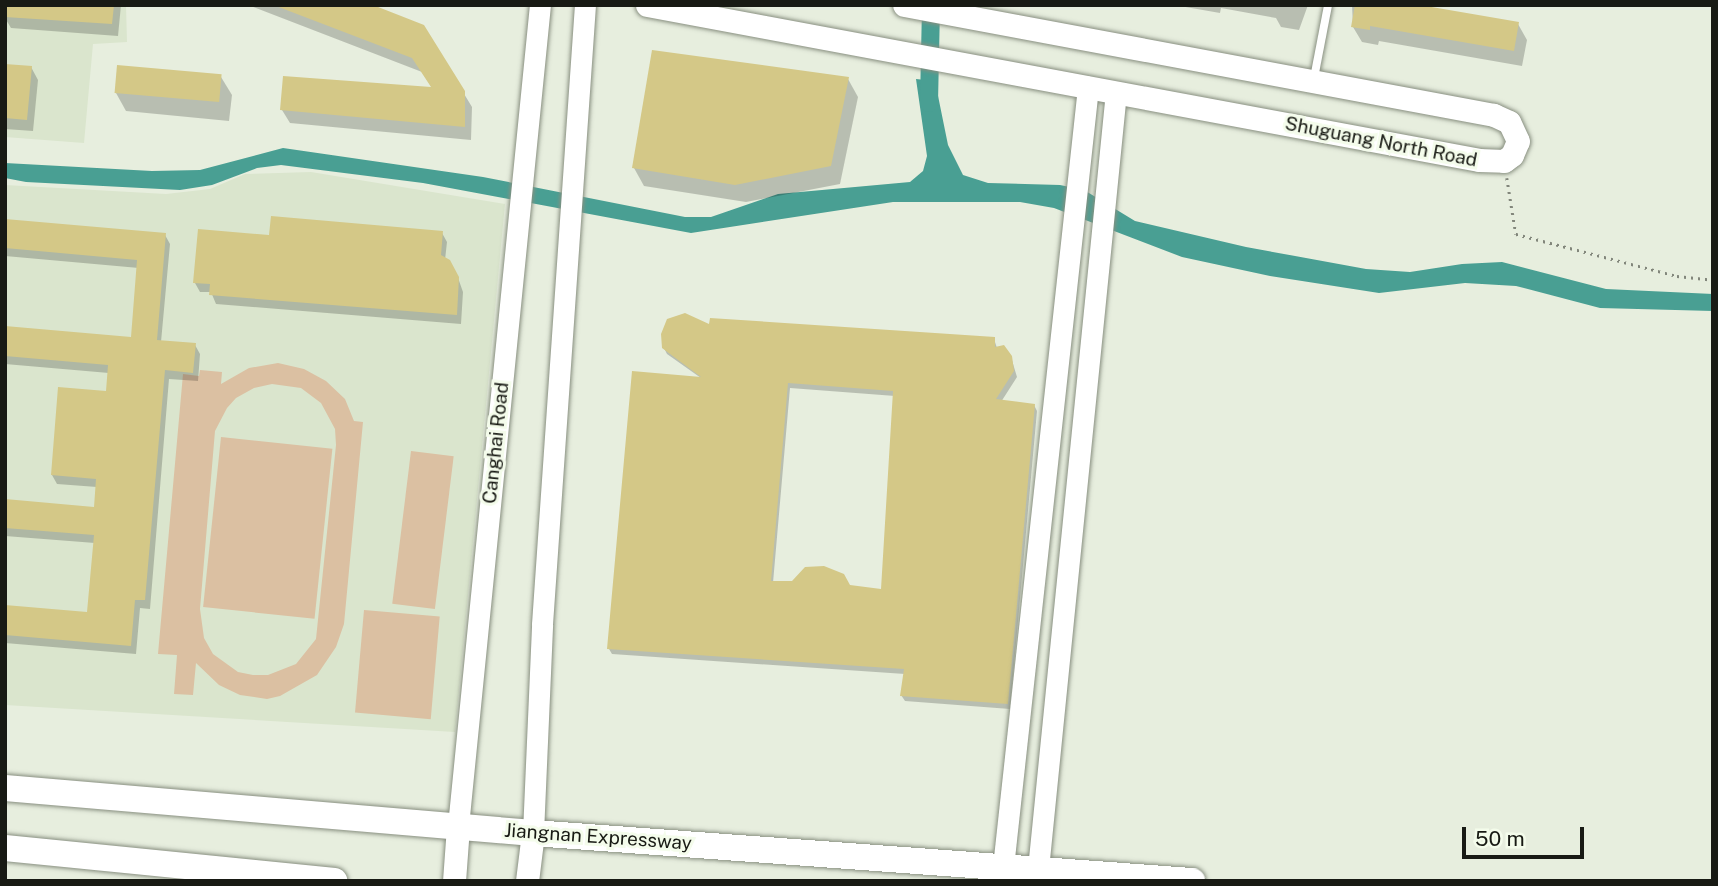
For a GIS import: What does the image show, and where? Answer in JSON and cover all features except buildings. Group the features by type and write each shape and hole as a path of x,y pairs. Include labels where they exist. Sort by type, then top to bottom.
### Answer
{"main road":[{"name":"Shuguang North Road","path":"647,5 1479,160 1504,161 1512,155 1518,141 1509,122 1494,115 909,6"},
{"name":"Jiangnan Expressway","path":"5,788 533,832 1192,881"},
{"name":"Canghai Road","path":"454,881 458,826"},
{"path":"527,881 533,832"},
{"path":"5,848 334,881"}],"street":[{"name":"Canghai Road","path":"458,826 540,5"},
{"path":"533,832 542,624 585,5"},
{"path":"1003,867 1088,87"},
{"path":"1038,869 1116,92"}],"lane":[{"path":"1313,81 1328,5"}],"path":[{"path":"1504,161 1516,234 1677,276 1713,280"}],"shaded area":[{"path":"5,5 126,5 127,42 93,44 84,143 5,137"},
{"path":"311,172 505,204 455,732 5,705 5,185 166,194 210,189 245,174"},
{"path":"278,363 304,369 326,381 345,399 354,421 363,422 344,624 336,647 317,675 280,696 267,699 240,695 219,685 196,663 193,695 174,694 177,655 158,654 183,374 199,376 200,370 222,372 221,384 249,368","holes":["272,384 301,388 321,403 335,429 336,445 316,639 296,664 268,675 253,675 238,672 213,654 204,638 200,609 215,431 227,408 236,398 254,388"]},
{"path":"221,437 332,449 315,619 203,607"},
{"path":"411,451 454,456 435,609 392,604"},
{"path":"364,610 440,617 431,719 355,713"}],"water":[{"path":"916,79 935,81 948,145 963,175 988,183 1060,185 1084,190 1135,221 1246,247 1366,269 1410,272 1462,264 1502,262 1606,289 1713,294 1713,311 1600,308 1516,286 1465,283 1379,293 1270,276 1182,257 1054,208 1020,202 893,202 691,233 423,183 281,165 257,168 212,185 180,190 26,182 5,178 5,163 152,171 200,170 283,148 483,177 685,217 711,217 778,194 910,182 923,171 927,156"}],"waterway":[{"path":"929,103 931,5"}]}
